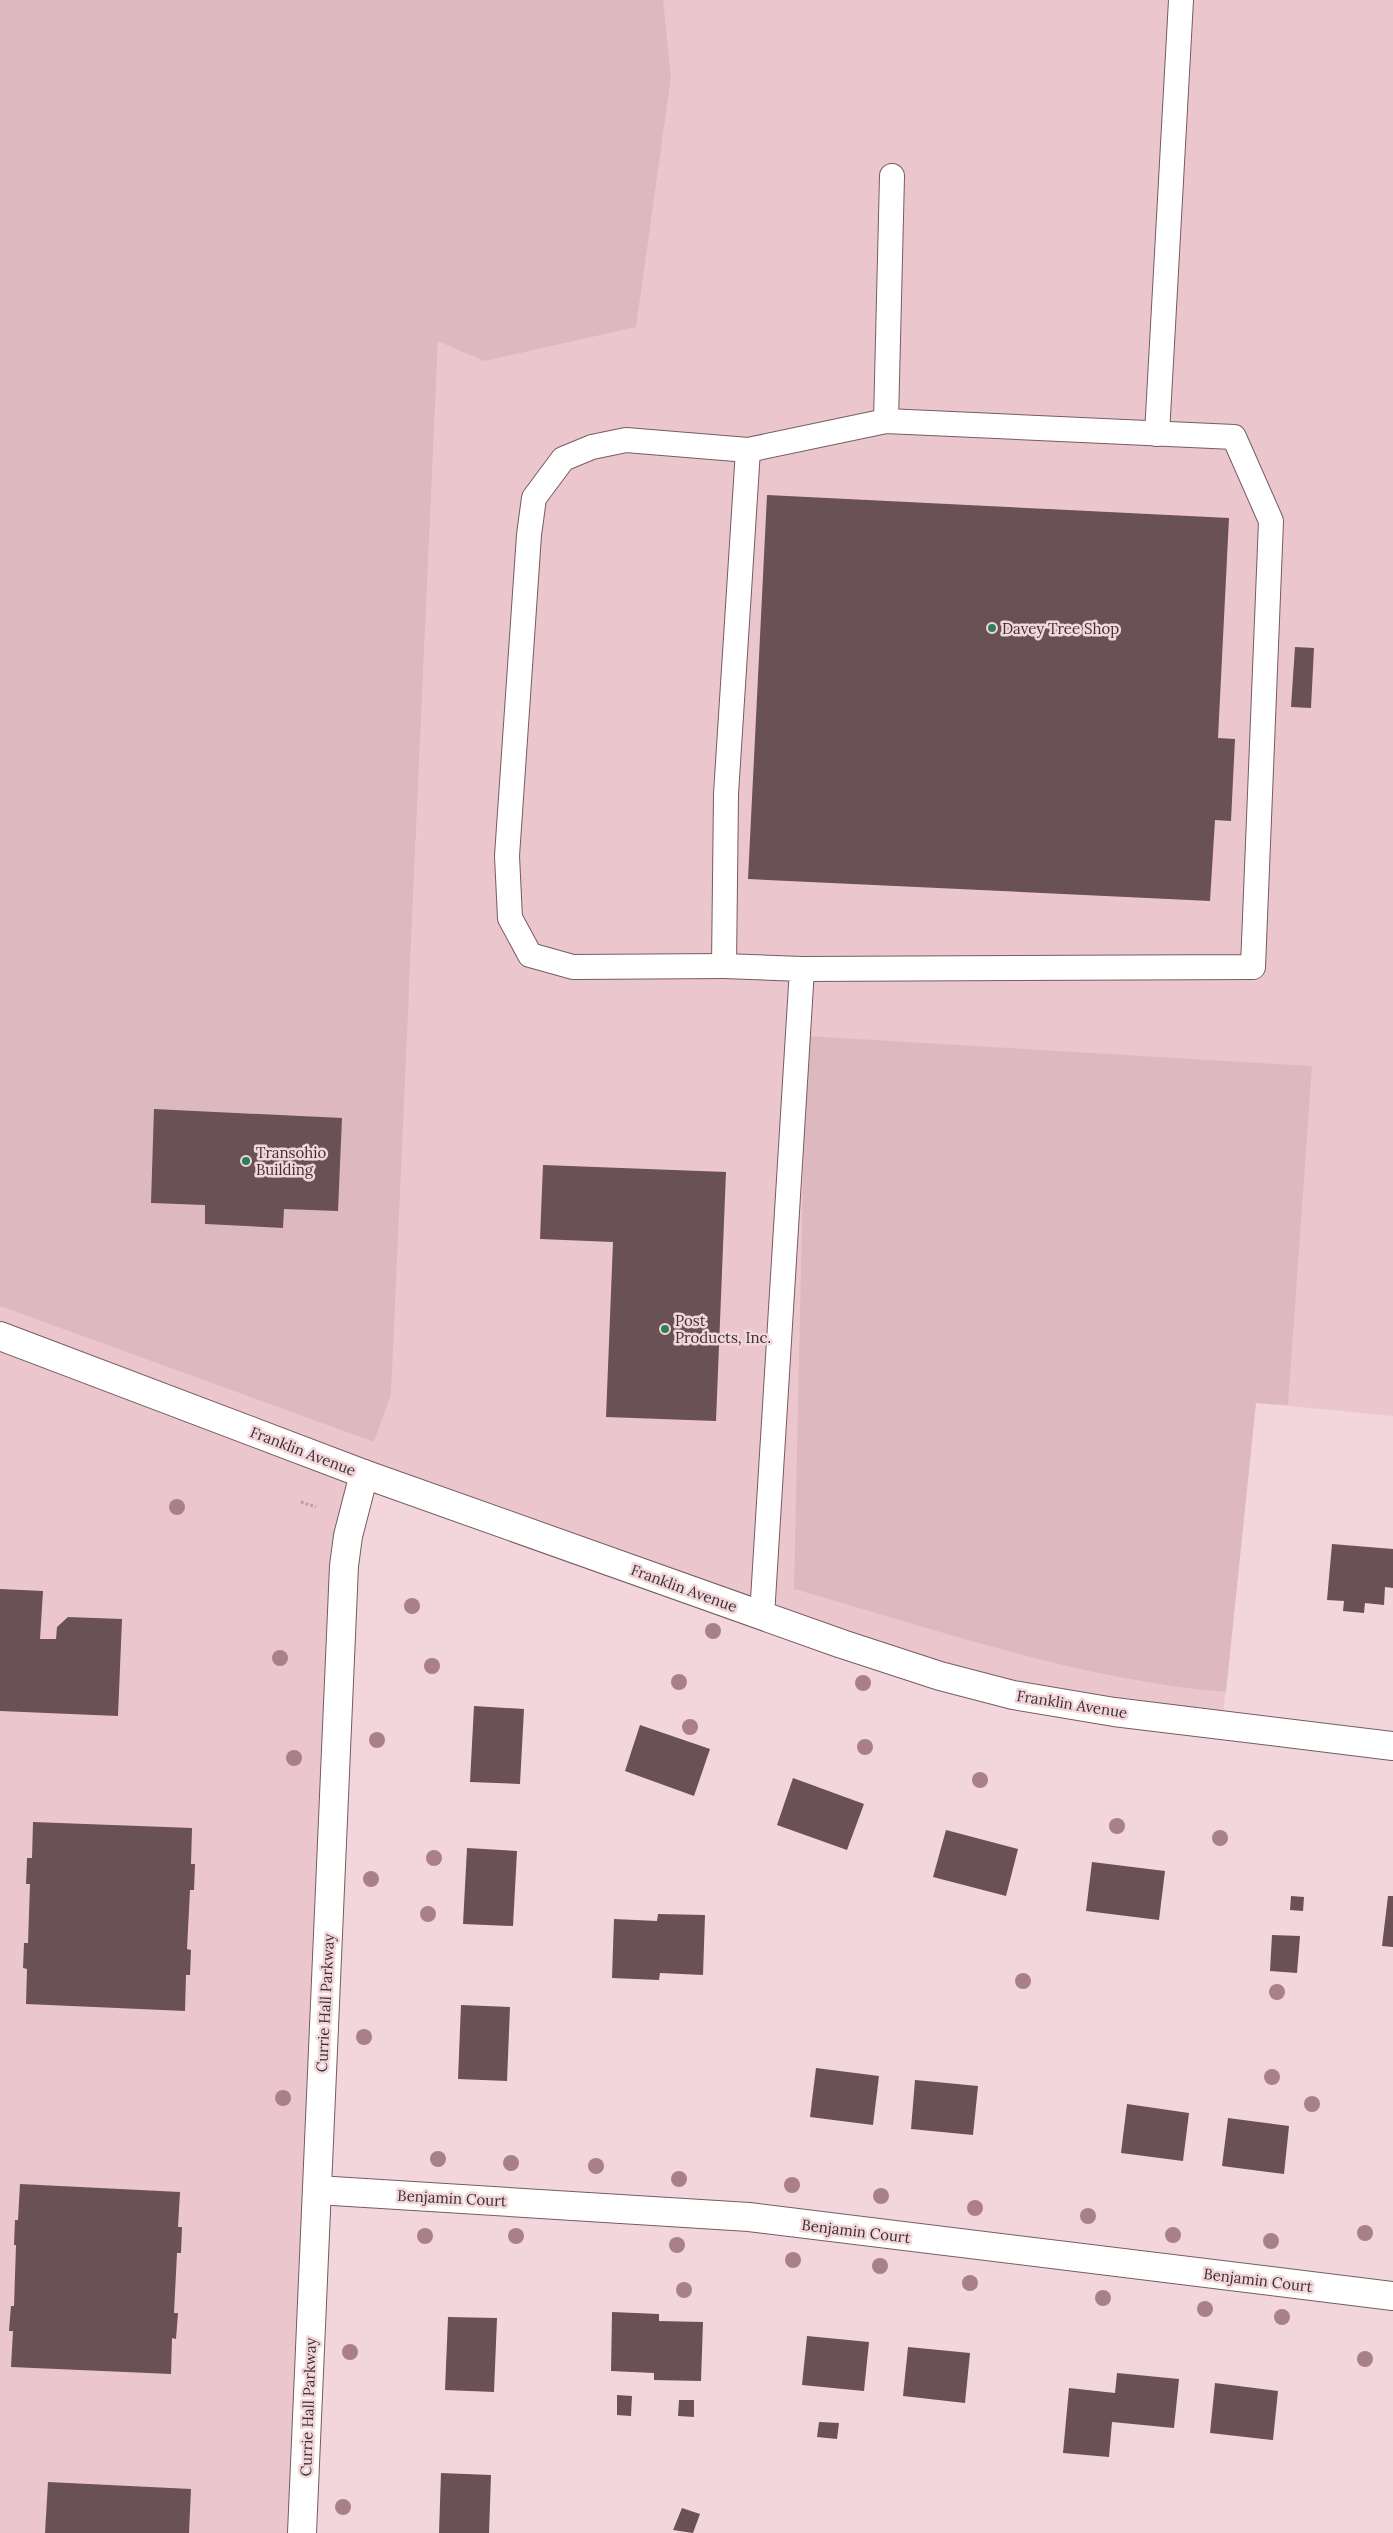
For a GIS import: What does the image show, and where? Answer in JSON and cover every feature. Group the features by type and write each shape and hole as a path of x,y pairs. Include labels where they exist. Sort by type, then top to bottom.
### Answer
{"street":[{"name":"Franklin Avenue","path":"0,1336 364,1474 762,1616 933,1673 1013,1695 1114,1712 1393,1746"},
{"name":"Currie Hall Parkway","path":"302,2533 344,1566 350,1526 364,1474"},
{"name":"Benjamin Court","path":"317,2190 749,2218 1393,2296"}],"lane":[{"path":"1157,434 1181,0"},
{"path":"886,421 892,176"},
{"path":"886,421 1234,437 1271,521 1253,967 802,969 724,966 573,967 530,954 510,918 507,856 528,534 534,498 563,459 592,447 626,440 748,450 886,421"},
{"path":"724,966 726,794 748,450"},
{"path":"762,1616 802,969"}],"path":[{"path":"301,1502 316,1507"}],"shaded area":[{"path":"0,0 663,0 671,77 636,327 484,361 438,341 391,1394 374,1442 0,1306"},
{"path":"453,0 1393,0 1393,1416 1256,1403 1222,1725 1013,1695 364,1475 348,1536 303,2533 0,2533 0,971 409,995"},
{"path":"806,1036 1312,1066 1288,1405 1256,1403 1226,1692 1171,1686 1062,1665 954,1636 794,1589"}],"building":[{"name":"Davey Tree Shop","path":"767,495 1229,518 1218,738 1235,739 1231,821 1215,820 1210,901 748,879"},
{"path":"1295,647 1314,648 1311,708 1291,707"},
{"name":"Transohio Building","path":"154,1109 342,1118 338,1211 284,1209 283,1228 205,1224 205,1205 151,1203"},
{"name":"Post Products, Inc.","path":"543,1165 726,1172 716,1421 606,1417 613,1242 540,1239"},
{"path":"1332,1544 1393,1549 1393,1588 1385,1587 1384,1605 1365,1603 1364,1613 1343,1611 1344,1601 1327,1600"},
{"path":"0,1589 43,1591 40,1639 56,1639 57,1627 68,1617 122,1619 118,1716 0,1711"},
{"path":"474,1706 524,1709 520,1784 470,1782"},
{"path":"640,1725 710,1749 694,1796 625,1771"},
{"path":"793,1778 864,1804 847,1850 777,1825"},
{"path":"33,1822 192,1828 191,1864 195,1864 194,1890 190,1890 187,1949 191,1950 190,1975 186,1975 185,2011 26,2004 27,1969 23,1968 24,1943 28,1943 30,1884 26,1884 27,1858 32,1858"},
{"path":"946,1830 1018,1849 1006,1896 933,1877"},
{"path":"467,1848 517,1851 513,1926 463,1924"},
{"path":"1092,1862 1165,1871 1159,1920 1086,1911"},
{"path":"1291,1896 1304,1897 1303,1911 1290,1910"},
{"path":"1388,1896 1393,1896 1393,1947 1382,1946"},
{"path":"658,1914 705,1915 703,1975 660,1973 659,1980 612,1978 614,1919 657,1921"},
{"path":"1272,1935 1300,1936 1297,1973 1270,1971"},
{"path":"461,2005 510,2007 507,2081 458,2079"},
{"path":"816,2068 879,2076 873,2125 810,2117"},
{"path":"915,2080 978,2086 973,2135 911,2129"},
{"path":"1127,2104 1189,2113 1183,2161 1121,2153"},
{"path":"1228,2118 1289,2126 1284,2174 1222,2166"},
{"path":"20,2184 180,2192 178,2227 182,2227 181,2253 177,2253 174,2313 178,2313 176,2339 172,2338 171,2374 11,2367 13,2331 9,2331 11,2306 14,2306 15,2220 18,2220"},
{"path":"612,2312 659,2314 659,2321 703,2322 701,2381 654,2380 654,2373 611,2371"},
{"path":"448,2317 497,2318 494,2392 445,2390"},
{"path":"807,2336 869,2342 864,2391 802,2385"},
{"path":"908,2347 970,2353 965,2403 903,2396"},
{"path":"1117,2373 1179,2379 1174,2428 1112,2422 1109,2457 1063,2453 1069,2388 1115,2393"},
{"path":"1215,2383 1278,2391 1273,2440 1210,2433"},
{"path":"617,2395 632,2396 631,2416 617,2415"},
{"path":"679,2400 694,2400 694,2417 678,2416"},
{"path":"819,2422 839,2423 837,2439 817,2437"},
{"path":"441,2473 491,2475 489,2533 439,2533"},
{"path":"48,2482 191,2489 189,2533 45,2533"},
{"path":"682,2508 700,2514 693,2533 673,2530"}],"place":[{"name":"Davey Tree Shop","path":"992,628"},
{"name":"Transohio Building","path":"246,1161"},
{"name":"Post Products, Inc.","path":"665,1329"}]}
